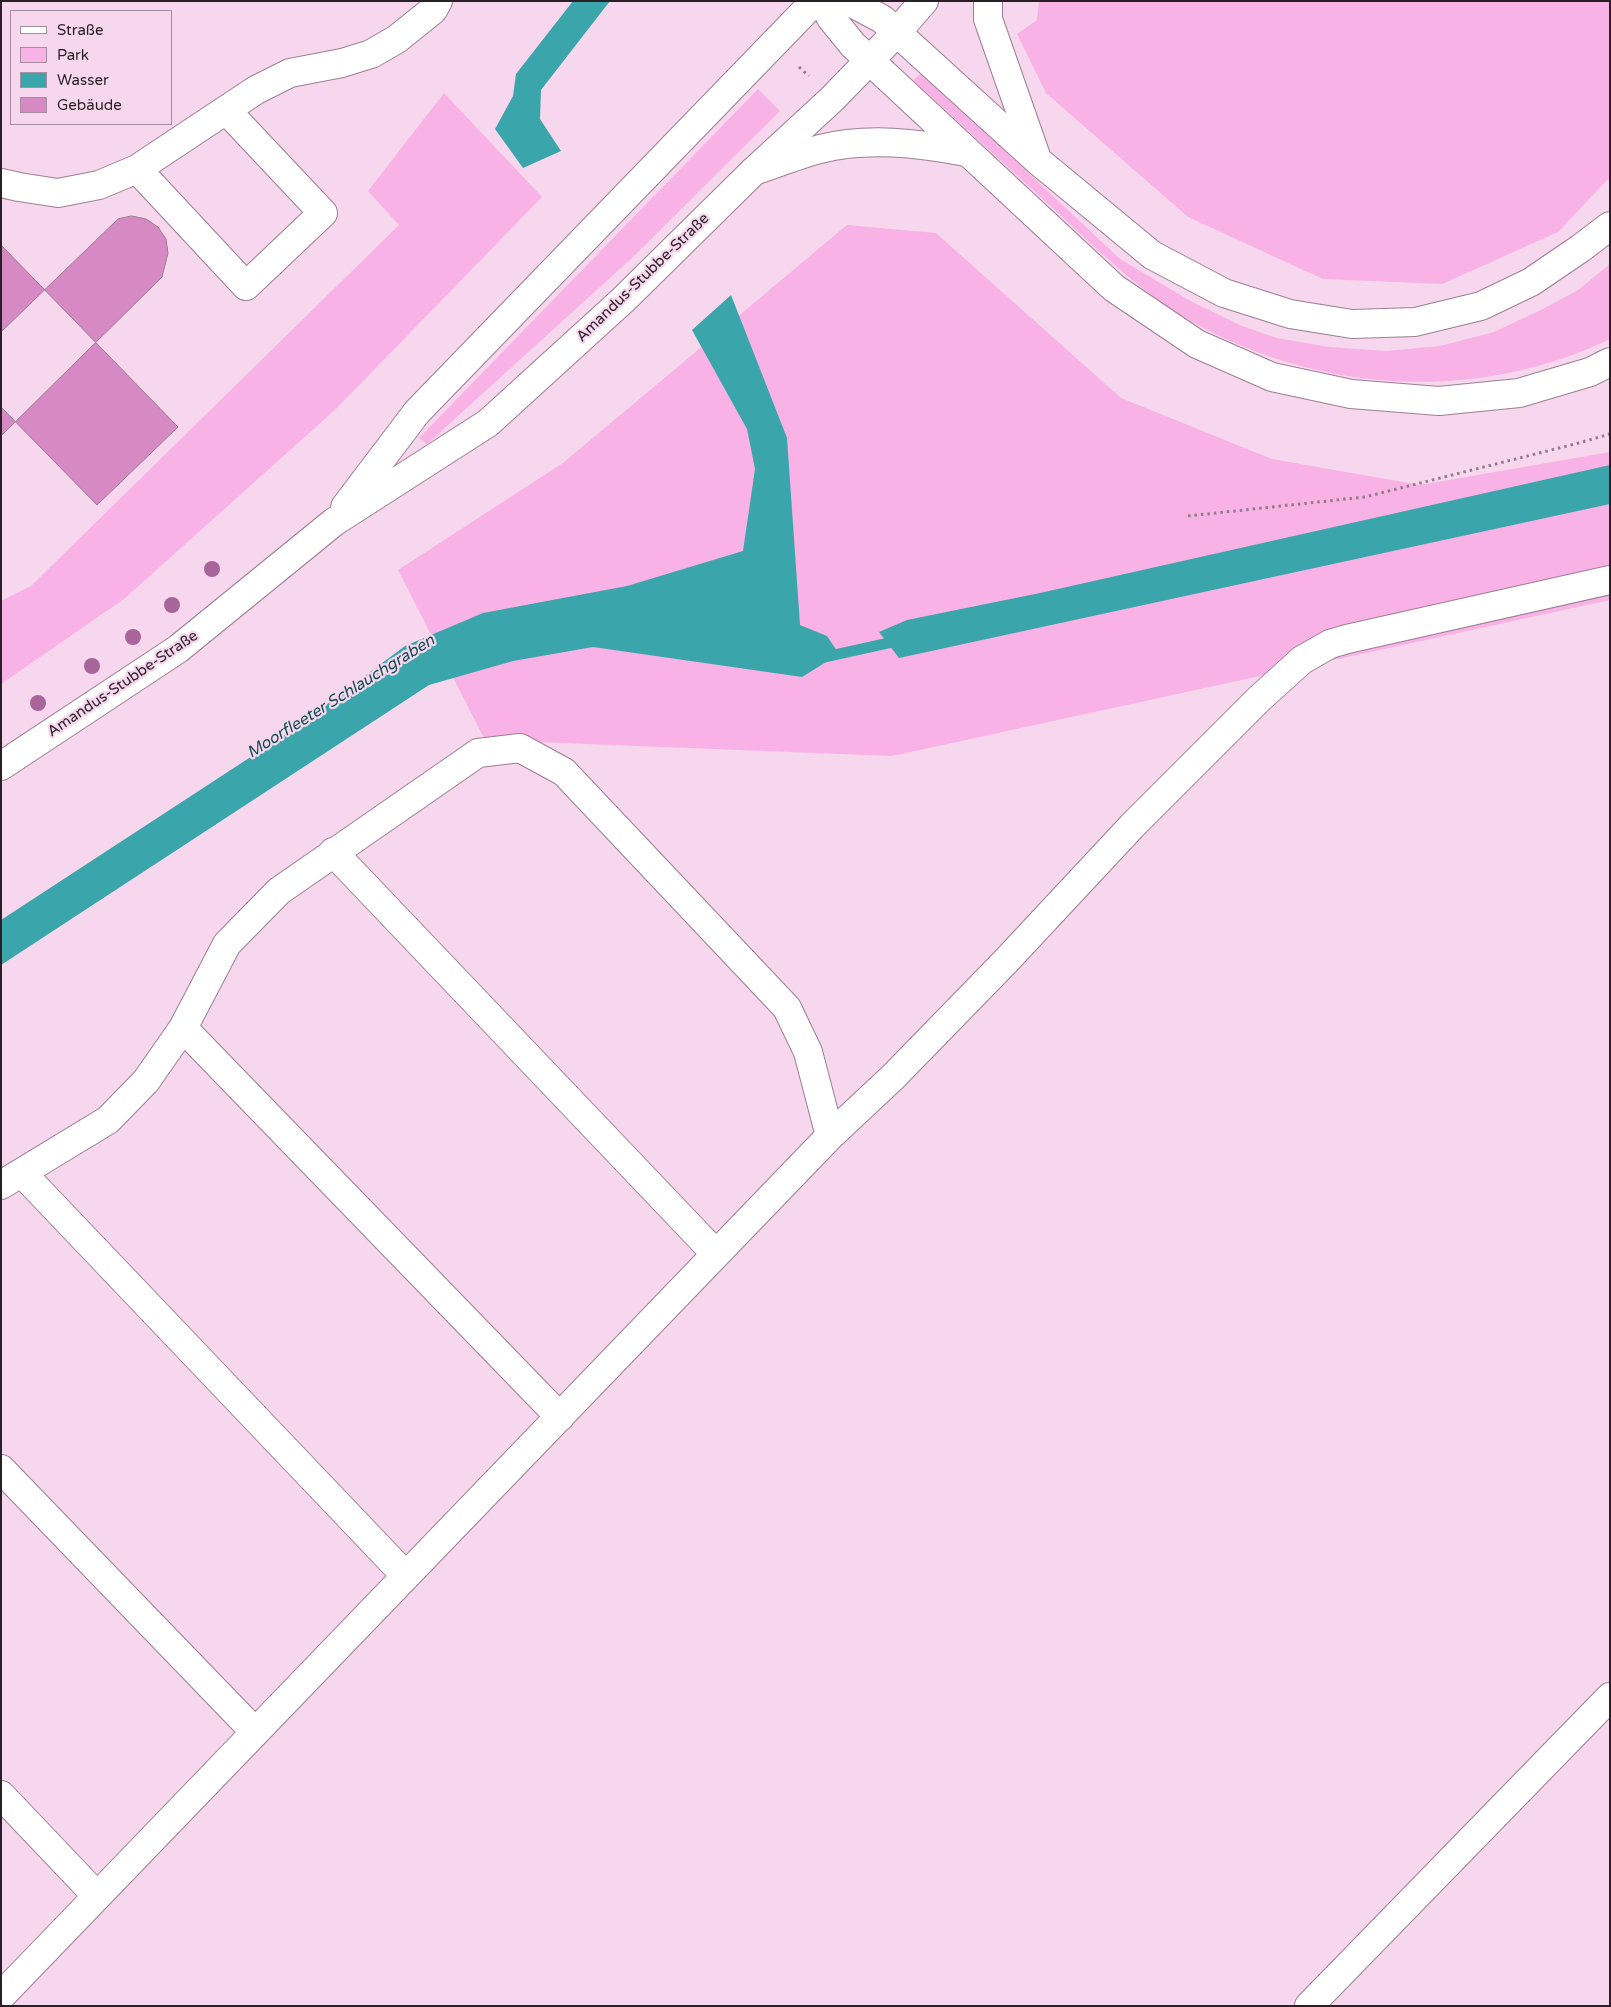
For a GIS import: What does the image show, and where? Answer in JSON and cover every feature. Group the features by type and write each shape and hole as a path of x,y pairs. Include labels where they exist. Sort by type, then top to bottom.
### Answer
{"main road":[{"path":"1,183 58,193 99,185 137,169 256,90 290,73 342,63 371,54 397,39 433,10 438,1"},
{"name":"Amandus-Stubbe-Straße","path":"334,522 417,412 815,1"},
{"path":"823,1 831,18 853,45 1114,288 1197,344 1272,377 1351,394 1439,401 1519,393 1590,372 1610,362"},
{"path":"848,1 871,11 897,32 1038,160 1152,255 1224,293 1290,314 1352,324 1415,322 1481,306 1531,282 1610,226"},
{"name":"Amandus-Stubbe-Straße","path":"1,766 178,648 334,522 488,422 623,300 754,171 825,105 897,32 924,1"},
{"path":"988,1 988,19 1038,160"},
{"path":"137,169 246,286 322,213 226,110"},
{"path":"754,171 820,149 848,144 910,144 966,152"},
{"path":"1,1996 830,1136 893,1077 1159,799 1260,698 1302,660 1330,644 1348,639 1610,580"},
{"path":"406,1576 12,1179 108,1120 146,1081 183,1028 227,944 279,891 478,752 520,748 564,772 787,1008 808,1052 830,1136"},
{"path":"333,852 716,1254"},
{"path":"183,1028 560,1417"},
{"path":"1,1469 255,1732"},
{"path":"1309,2006 1610,1697"},
{"path":"1,1795 97,1896"}],"path":[{"path":"795,63 813,81"},
{"path":"1188,516 1365,497 1610,434"}],"green space":[{"path":"1039,1 1610,1 1610,177 1558,232 1442,284 1323,279 1188,217 1046,93 1017,34 1037,20"},
{"path":"922,73 1120,259 1192,302 1242,326 1277,338 1329,347 1387,351 1440,346 1494,332 1543,309 1578,290 1610,264 1610,339 1560,359 1508,373 1455,380 1402,382 1350,376 1298,365 1247,348 1179,314 1125,274 913,80"},
{"path":"758,89 780,111 633,257 427,444 419,438"},
{"path":"444,93 542,197 337,408 124,599 1,684 1,601 31,586 399,225 368,191"},
{"path":"847,225 936,233 1121,398 1272,459 1420,485 1610,452 1610,600 892,756 485,740 398,570 563,463"}],"water":[{"path":"573,1 610,1 541,90 540,119 561,151 523,168 495,129 513,96 516,74"},
{"name":"Moorfleeter Schlauchgraben","path":"731,295 787,438 800,625 827,636 839,654 802,677 593,647 513,661 429,685 1,965 1,920 295,728 405,646 483,613 627,586 743,551 755,469 747,429 692,330"},
{"path":"1610,465 1610,504 899,658 879,632 907,620 1040,593"}],"building":[{"path":"132,216 146,219 158,227 166,239 168,253 162,277 1,436 1,332 118,219"},
{"path":"1,245 178,427 97,505 1,407"}],"waterway":[{"path":"825,657 902,640"}]}
